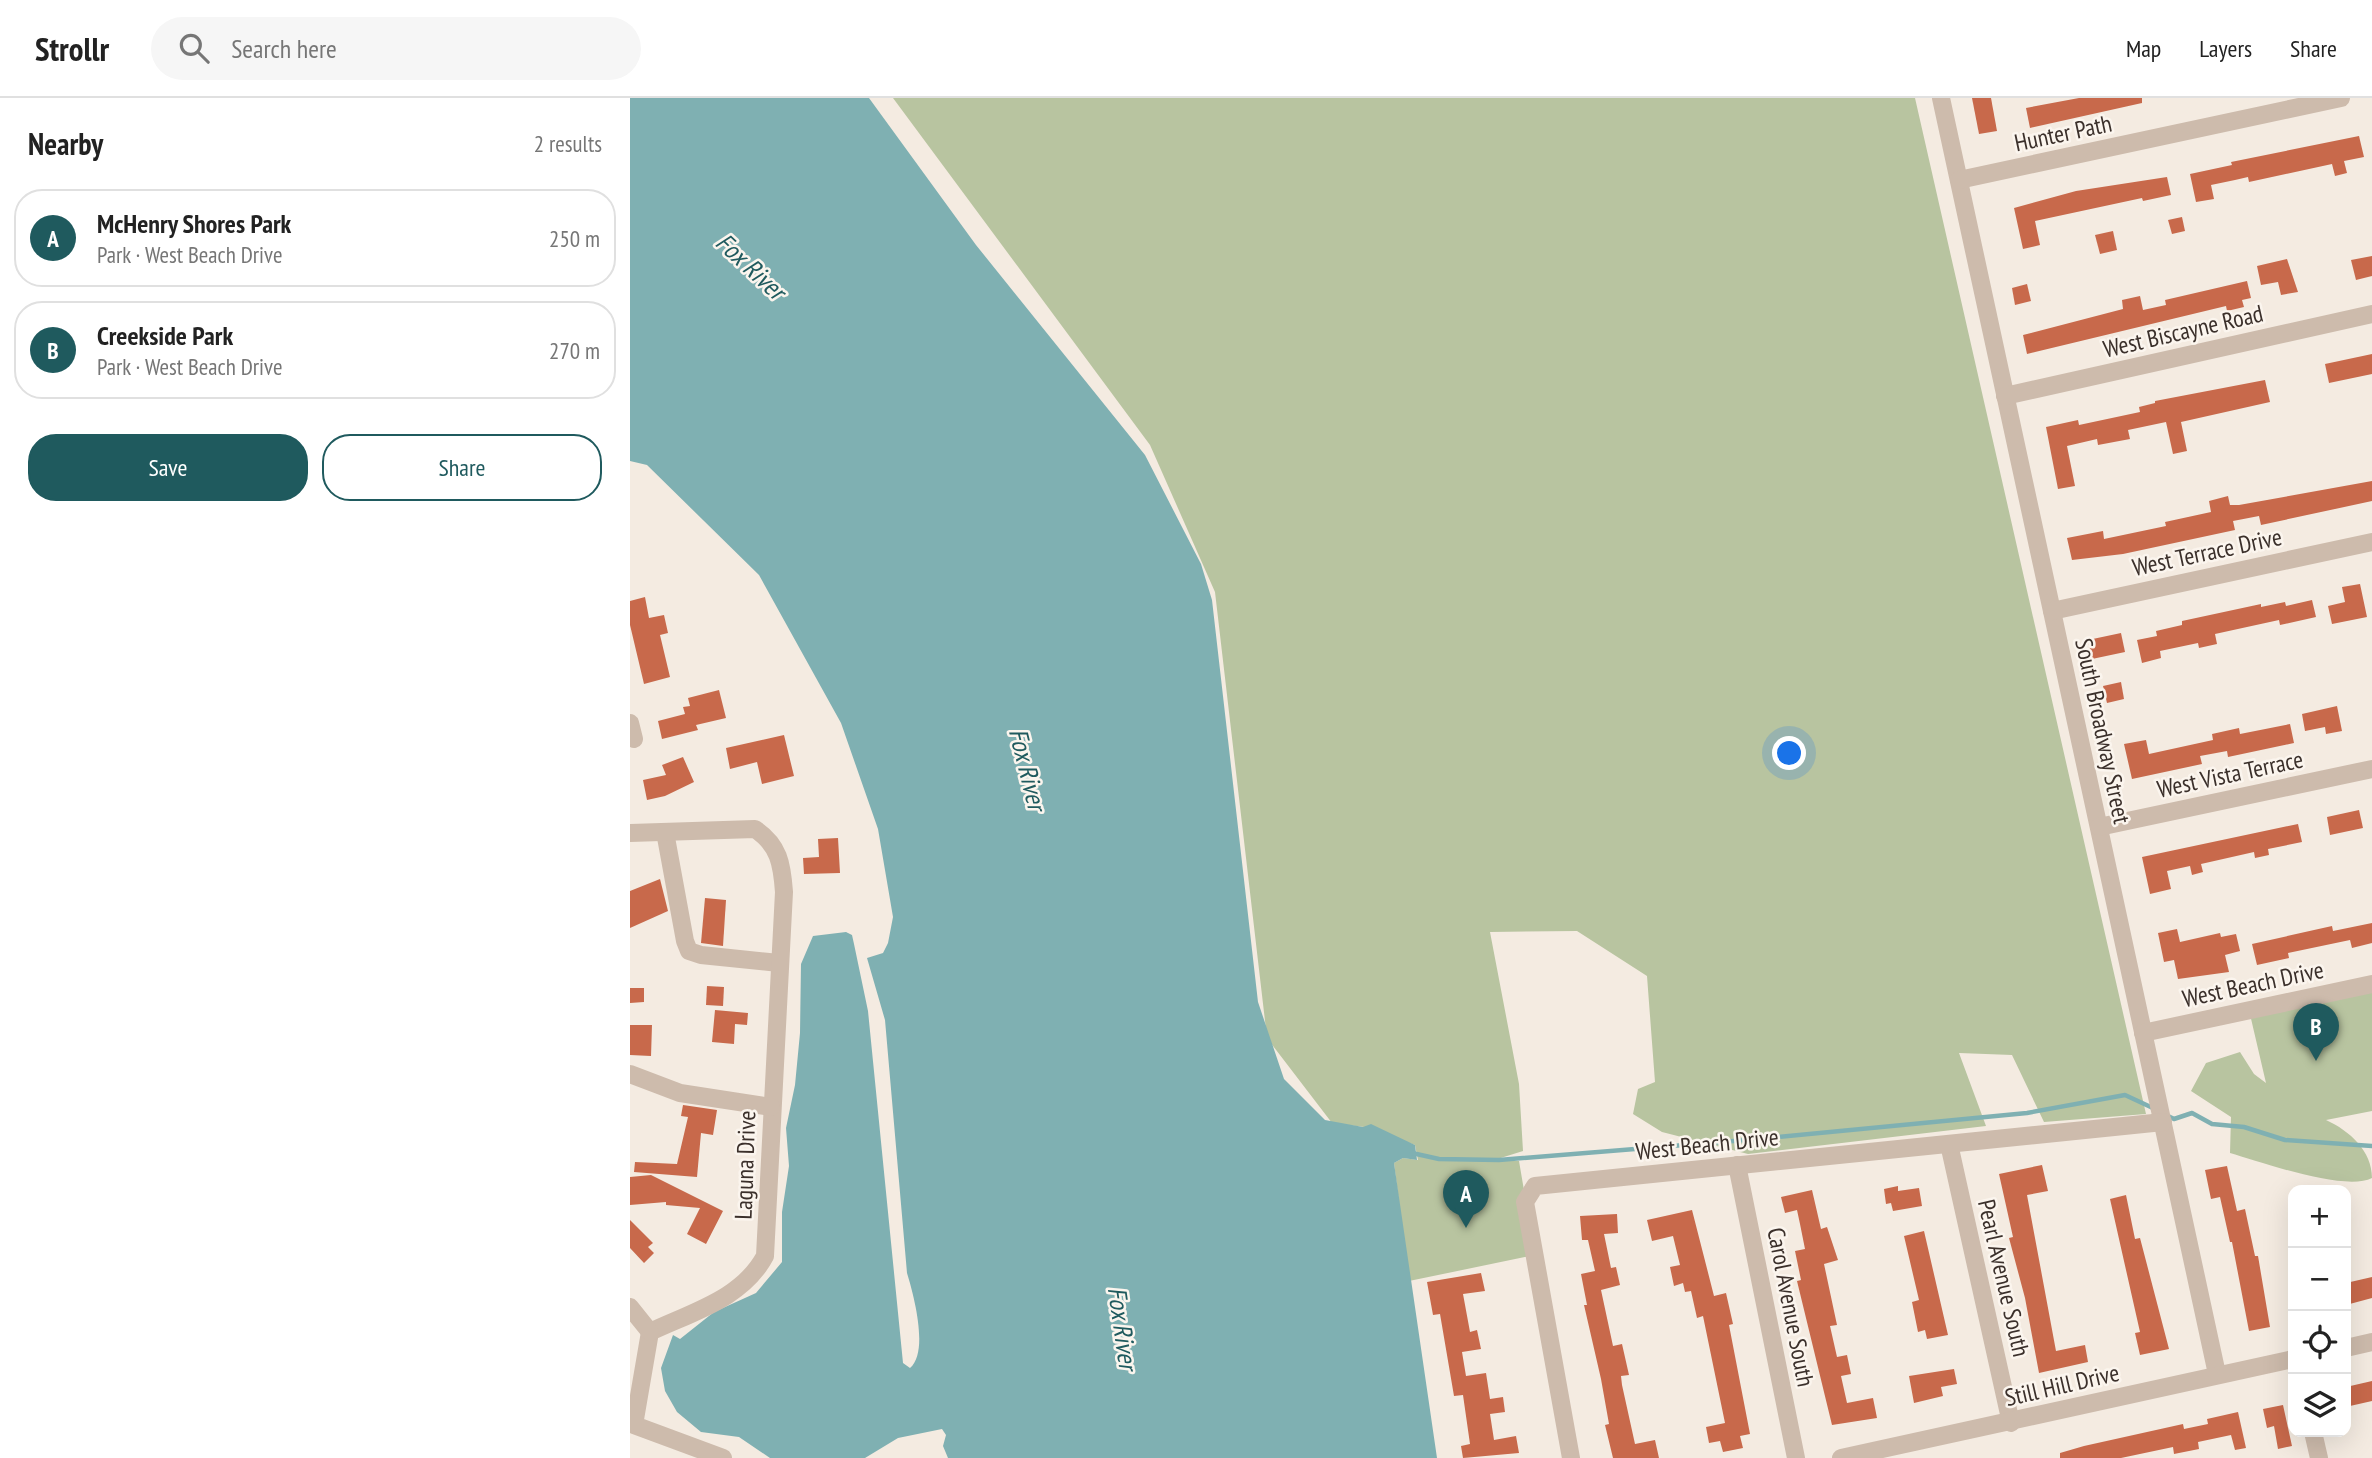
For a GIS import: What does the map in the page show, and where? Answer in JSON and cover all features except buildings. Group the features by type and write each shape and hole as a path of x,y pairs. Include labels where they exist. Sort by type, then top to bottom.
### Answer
{"street":[{"name":"South Broadway Street","path":"1941,98 2217,1374"},
{"name":"Hunter Path","path":"1959,180 2342,98"},
{"name":"West Biscayne Road","path":"2005,396 2372,314"},
{"name":"West Terrace Drive","path":"2052,611 2372,542"},
{"name":"West Vista Terrace","path":"2099,827 2372,769"},
{"name":"Laguna Drive","path":"630,833 755,829 771,839 782,863 783,882 765,1256 756,1274 741,1288 650,1332"},
{"path":"673,831 685,941 689,951 701,955 779,963"},
{"name":"West Beach Drive","path":"2143,1033 2372,984"},
{"path":"630,1074 680,1093 771,1107"},
{"name":"West Beach Drive","path":"1571,1458 1525,1202 1530,1189 1535,1186 2163,1122"},
{"name":"Pearl Avenue South","path":"1949,1144 2011,1423"},
{"name":"Carol Avenue South","path":"1737,1165 1796,1458"},
{"path":"630,1307 650,1332 632,1424 723,1458"},
{"path":"2351,1347 2372,1342"},
{"name":"Still Hill Drive","path":"1841,1458 1883,1453 2217,1374 2288,1360"},
{"path":"2315,1437 2319,1458"}],"green space":[{"path":"893,98 1915,98 2146,1114 2044,1122 2012,1055 1959,1053 1986,1126 1748,1154 1662,1132 1633,1114 1638,1089 1655,1082 1647,976 1577,931 1490,932 1519,1084 1523,1151 1491,1161 1519,1161 1535,1255 1409,1281 1394,1163 1403,1158 1418,1160 1415,1145 1364,1127 1332,1123 1267,1038 1215,592 1150,445"},
{"path":"2372,984 2372,1111 2326,1120 2358,1143 2368,1159 2372,1178 2359,1181 2323,1179 2230,1153 2231,1117 2191,1091 2206,1063 2240,1052 2254,1074 2266,1083 2249,1010"}],"water":[{"name":"Fox River","path":"630,98 869,98 976,245 1145,455 1201,564 1212,600 1258,1002 1284,1079 1325,1120 1363,1127 1371,1124 1415,1145 1417,1160 1403,1158 1394,1163 1437,1458 948,1458 943,1446 946,1435 942,1429 898,1438 865,1458 770,1458 739,1437 701,1432 677,1412 665,1391 661,1368 673,1335 680,1339 714,1312 756,1293 782,1262 782,1212 789,1166 786,1128 795,1085 800,1033 801,964 813,936 846,932 852,935 868,1011 903,1363 910,1368 919,1350 919,1337 916,1309 907,1273 885,1020 867,958 883,953 888,943 893,917 878,829 841,723 759,575 647,465 630,461"}],"waterway":[{"path":"1412,1153 1439,1159 1499,1160 1746,1140 2027,1113 2125,1095 2155,1109"},
{"path":"2166,1115 2174,1119 2192,1113 2212,1124 2244,1127 2285,1140 2372,1146"}],"place":[{"name":"Creekside Park","path":"2316,1061"},
{"name":"McHenry Shores Park","path":"1466,1228"}]}
